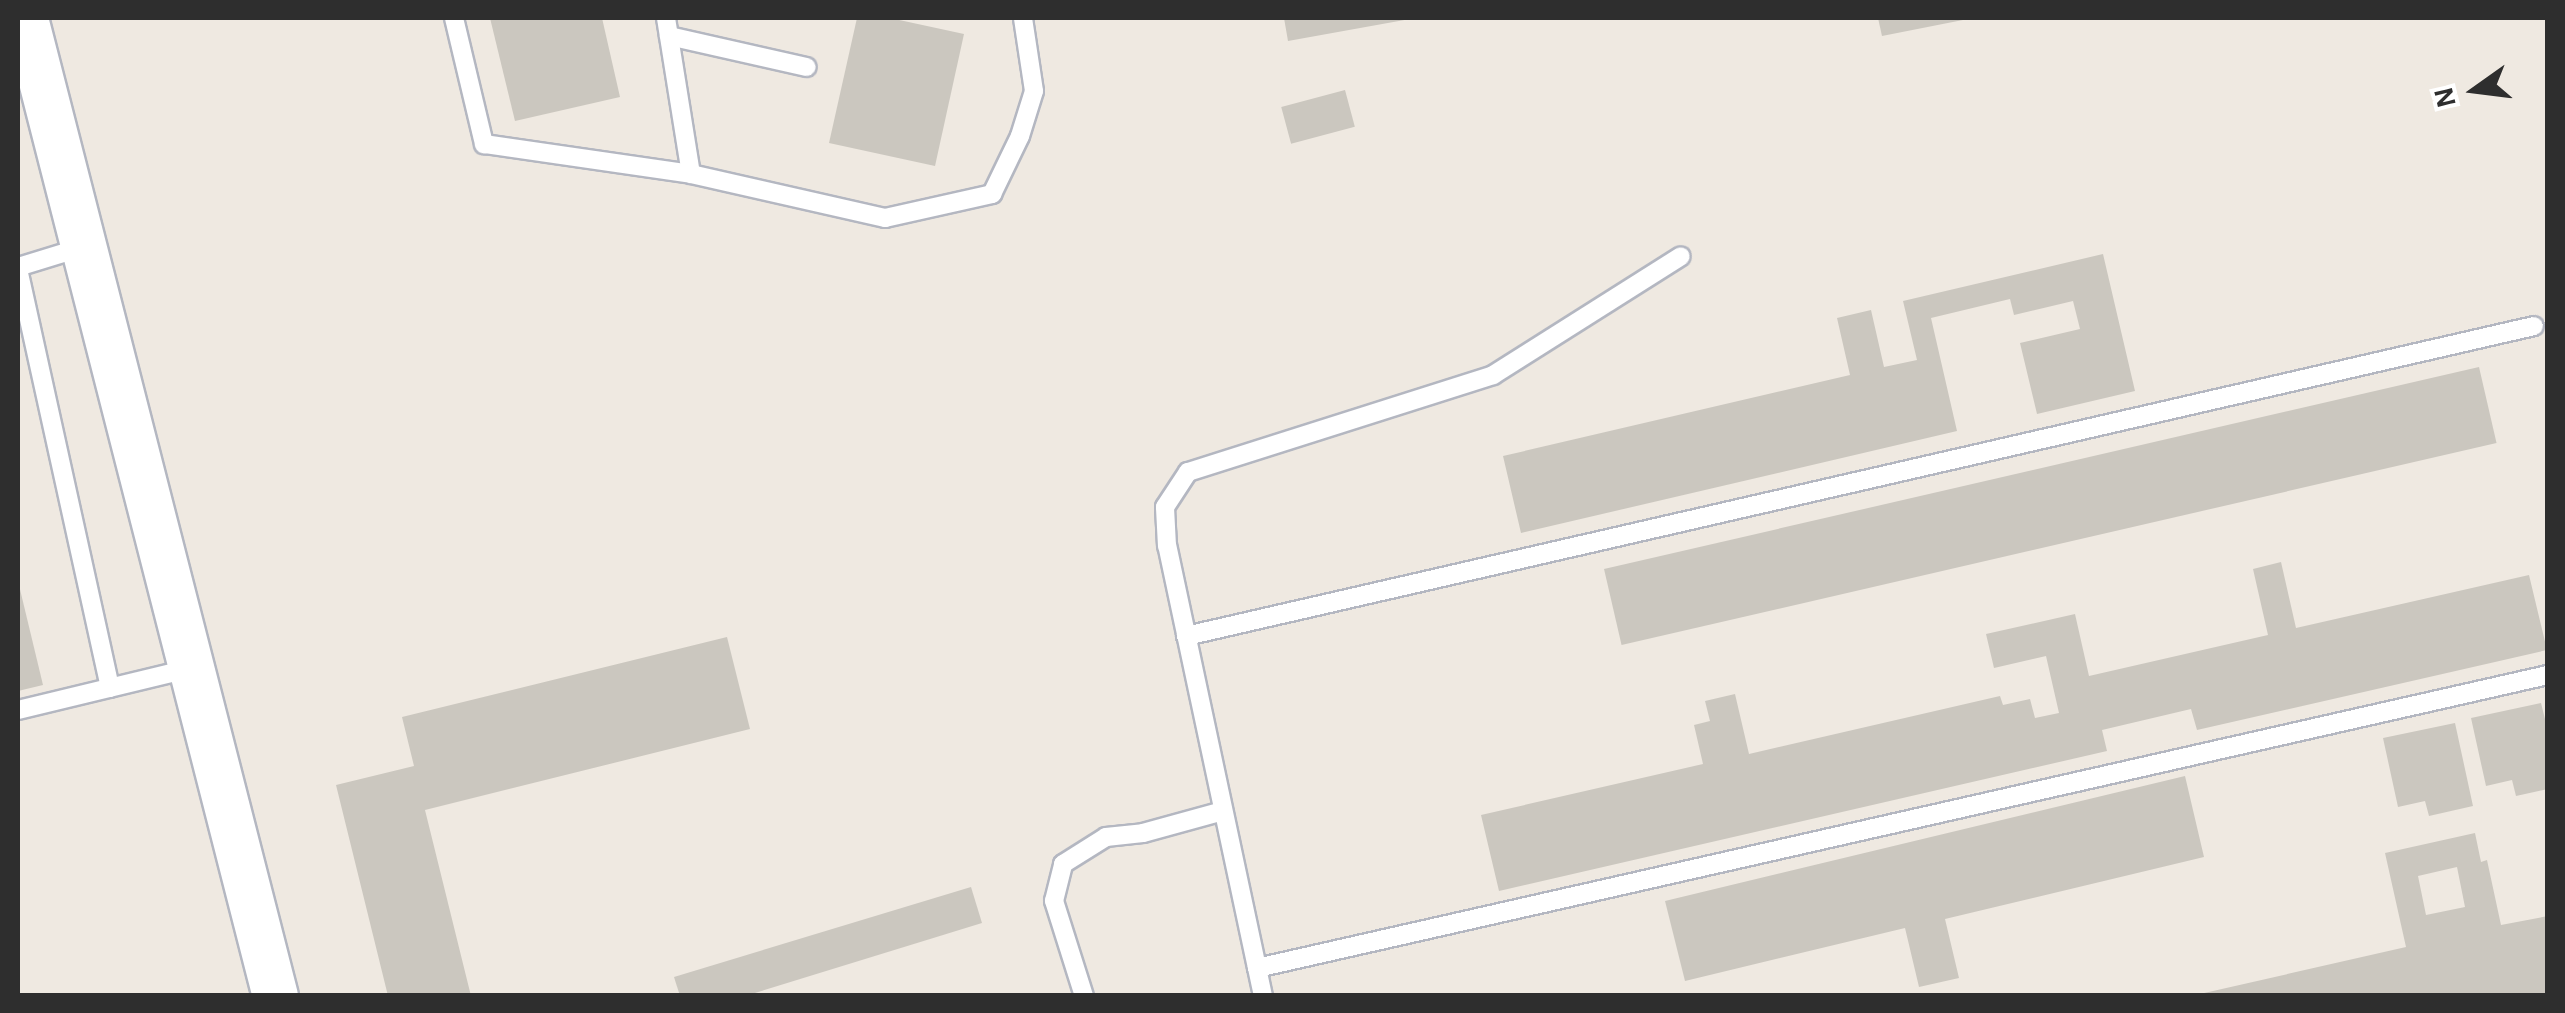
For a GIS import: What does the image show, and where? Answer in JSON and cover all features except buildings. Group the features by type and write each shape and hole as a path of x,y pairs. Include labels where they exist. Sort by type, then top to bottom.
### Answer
{"street":[{"path":"25,18 275,996"}],"lane":[{"path":"454,18 484,144 691,174 885,218 992,194 1020,136 1034,90 1023,18"},
{"path":"691,174 668,27 807,67"},
{"path":"84,246 18,268 110,688"},
{"path":"1263,996 1167,546 1165,507 1188,472 1493,375 1681,256"},
{"path":"1186,636 2534,326"},
{"path":"18,710 191,668"},
{"path":"1258,968 2548,675"},
{"path":"1084,996 1054,901 1063,864 1106,837 1143,834 1223,811"}]}
